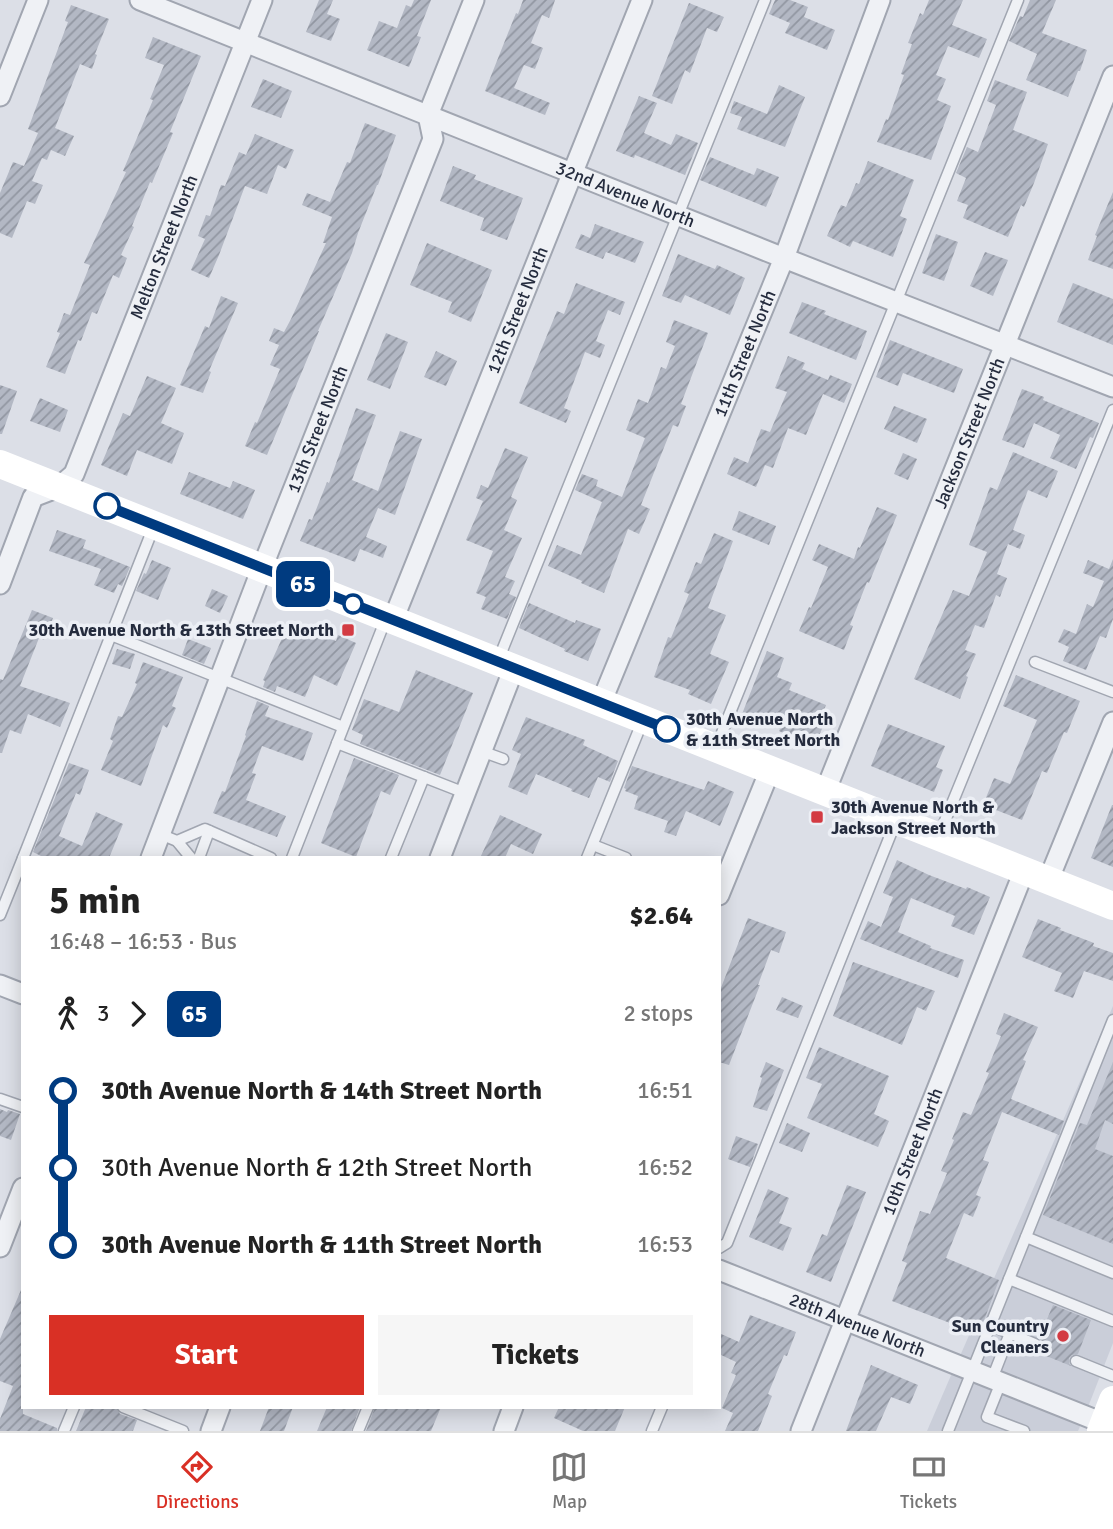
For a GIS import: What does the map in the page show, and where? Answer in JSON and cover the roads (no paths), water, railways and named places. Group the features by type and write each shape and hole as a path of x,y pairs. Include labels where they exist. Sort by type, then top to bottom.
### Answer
{"street":[{"path":"0,96 38,0"},
{"name":"32nd Avenue North","path":"140,0 571,174 1113,387"},
{"name":"Melton Street North","path":"59,487 74,474 262,0"},
{"name":"13th Street North","path":"153,856 168,838 219,678 433,139 428,115 474,0"},
{"name":"12th Street North","path":"390,619 642,0"},
{"name":"11th Street North","path":"601,703 784,258 880,0"},
{"name":"Jackson Street North","path":"825,792 1113,76"},
{"path":"0,464 1113,906"},
{"path":"0,584 33,497 59,487"},
{"path":"441,856 481,751 506,665"},
{"name":"10th Street North","path":"801,1431 845,1320 1036,876 1113,722"},
{"path":"721,889 770,770"},
{"path":"0,985 21,993"},
{"path":"0,1247 21,1193"},
{"name":"28th Avenue North","path":"721,1271 972,1371 1108,1420"},
{"path":"211,1431 219,1409"},
{"path":"504,1431 512,1409"}],"lane":[{"path":"506,665 678,216 765,0"},
{"path":"716,748 1018,0"},
{"path":"938,837 1113,410"},
{"path":"24,856 155,525"},
{"path":"293,855 390,619"},
{"path":"111,635 344,727"},
{"path":"1035,662 1113,692"},
{"path":"588,856 643,720"},
{"path":"337,743 465,793"},
{"path":"481,751 503,759"},
{"path":"392,856 424,778"},
{"path":"721,1247 727,1243 897,820"},
{"path":"168,838 205,829 266,856"},
{"path":"200,856 209,831"},
{"path":"168,838 189,856"},
{"path":"593,845 621,856"},
{"path":"0,915 21,863"},
{"path":"948,1431 1113,1020"},
{"path":"0,1099 21,1106"},
{"path":"1026,1237 1113,1273"},
{"path":"1009,1279 1113,1321"},
{"path":"990,1325 1035,1344"},
{"path":"1010,1334 988,1417 1024,1431"},
{"path":"1076,1361 1113,1376"},
{"path":"64,1431 73,1409"},
{"path":"128,1409 183,1431"},
{"path":"358,1431 367,1409"},
{"path":"652,1431 661,1409"}],"place":[{"name":"30th Avenue North & 13th Street North","path":"348,630"},
{"name":"30th Avenue North & 11th Street North","path":"667,729"},
{"name":"30th Avenue North & Jackson Street North","path":"817,817"},
{"name":"Sun Country Cleaners","path":"1063,1336"}]}
